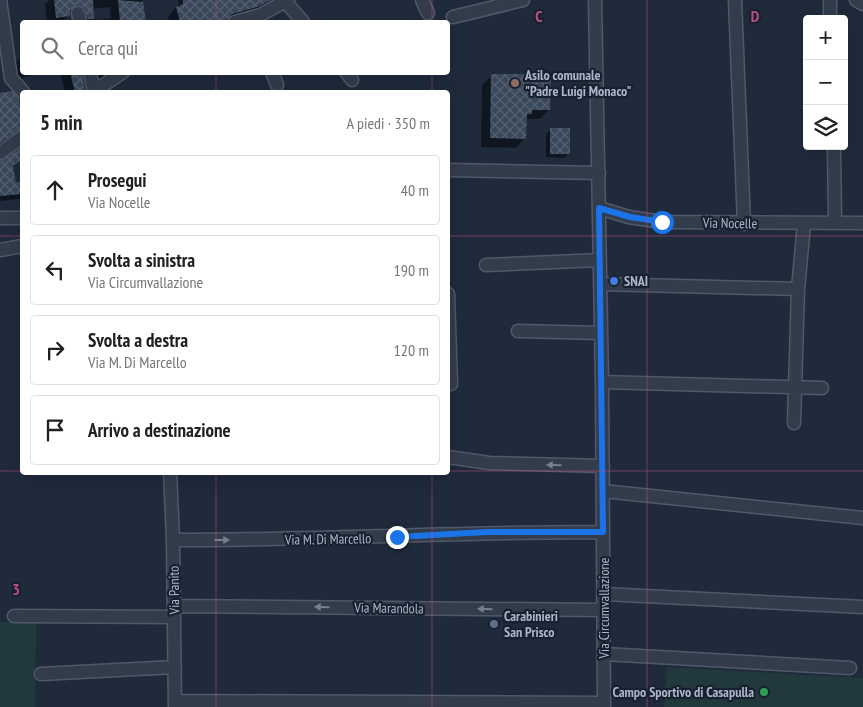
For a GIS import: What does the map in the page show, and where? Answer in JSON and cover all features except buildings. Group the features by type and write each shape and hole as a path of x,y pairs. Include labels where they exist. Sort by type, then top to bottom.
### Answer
{"street":[{"path":"0,0 11,78 20,90"},
{"path":"422,0 428,13"},
{"path":"453,17 523,0"},
{"name":"Via Circumvallazione","path":"595,0 602,382 604,705"},
{"path":"735,0 744,224"},
{"path":"830,0 830,15"},
{"path":"856,0 863,4"},
{"path":"252,20 287,1 301,20"},
{"path":"91,75 94,90"},
{"path":"97,90 119,75"},
{"path":"273,75 277,86"},
{"path":"0,153 20,138"},
{"path":"834,150 836,223"},
{"path":"450,170 599,173"},
{"name":"Via Nocelle","path":"599,208 630,217 662,222 744,224 863,223"},
{"path":"0,218 20,218"},
{"path":"794,423 798,289 804,224"},
{"path":"0,250 20,246"},
{"path":"486,265 600,260"},
{"path":"600,284 798,289"},
{"path":"518,331 601,332"},
{"path":"450,354 451,384"},
{"path":"602,382 822,388"},
{"path":"450,457 489,463 603,466"},
{"name":"Via Panito","path":"170,475 175,704"},
{"path":"603,491 863,518"},
{"name":"Via M. Di Marcello","path":"173,540 397,537 487,532 603,532"},
{"path":"604,594 863,606"},
{"name":"Via Marandola","path":"14,616 174,611 604,610"},
{"path":"604,654 850,668"},
{"path":"41,674 175,667"},
{"path":"175,704 604,705"}],"green space":[{"path":"0,622 36,622 35,707 0,707"},
{"name":"Campo Sportivo di Casapulla","path":"667,667 863,678 863,707 664,707"}],"place":[{"name":"Asilo comunale \"Padre Luigi Monaco\"","path":"515,83"},
{"name":"SNAI","path":"614,281"},
{"name":"Carabinieri San Prisco","path":"494,624"},
{"name":"Campo Sportivo di Casapulla","path":"764,692"}],"route":[{"path":"397,537 487,532 603,532 599,208 630,217 662,222"}]}
